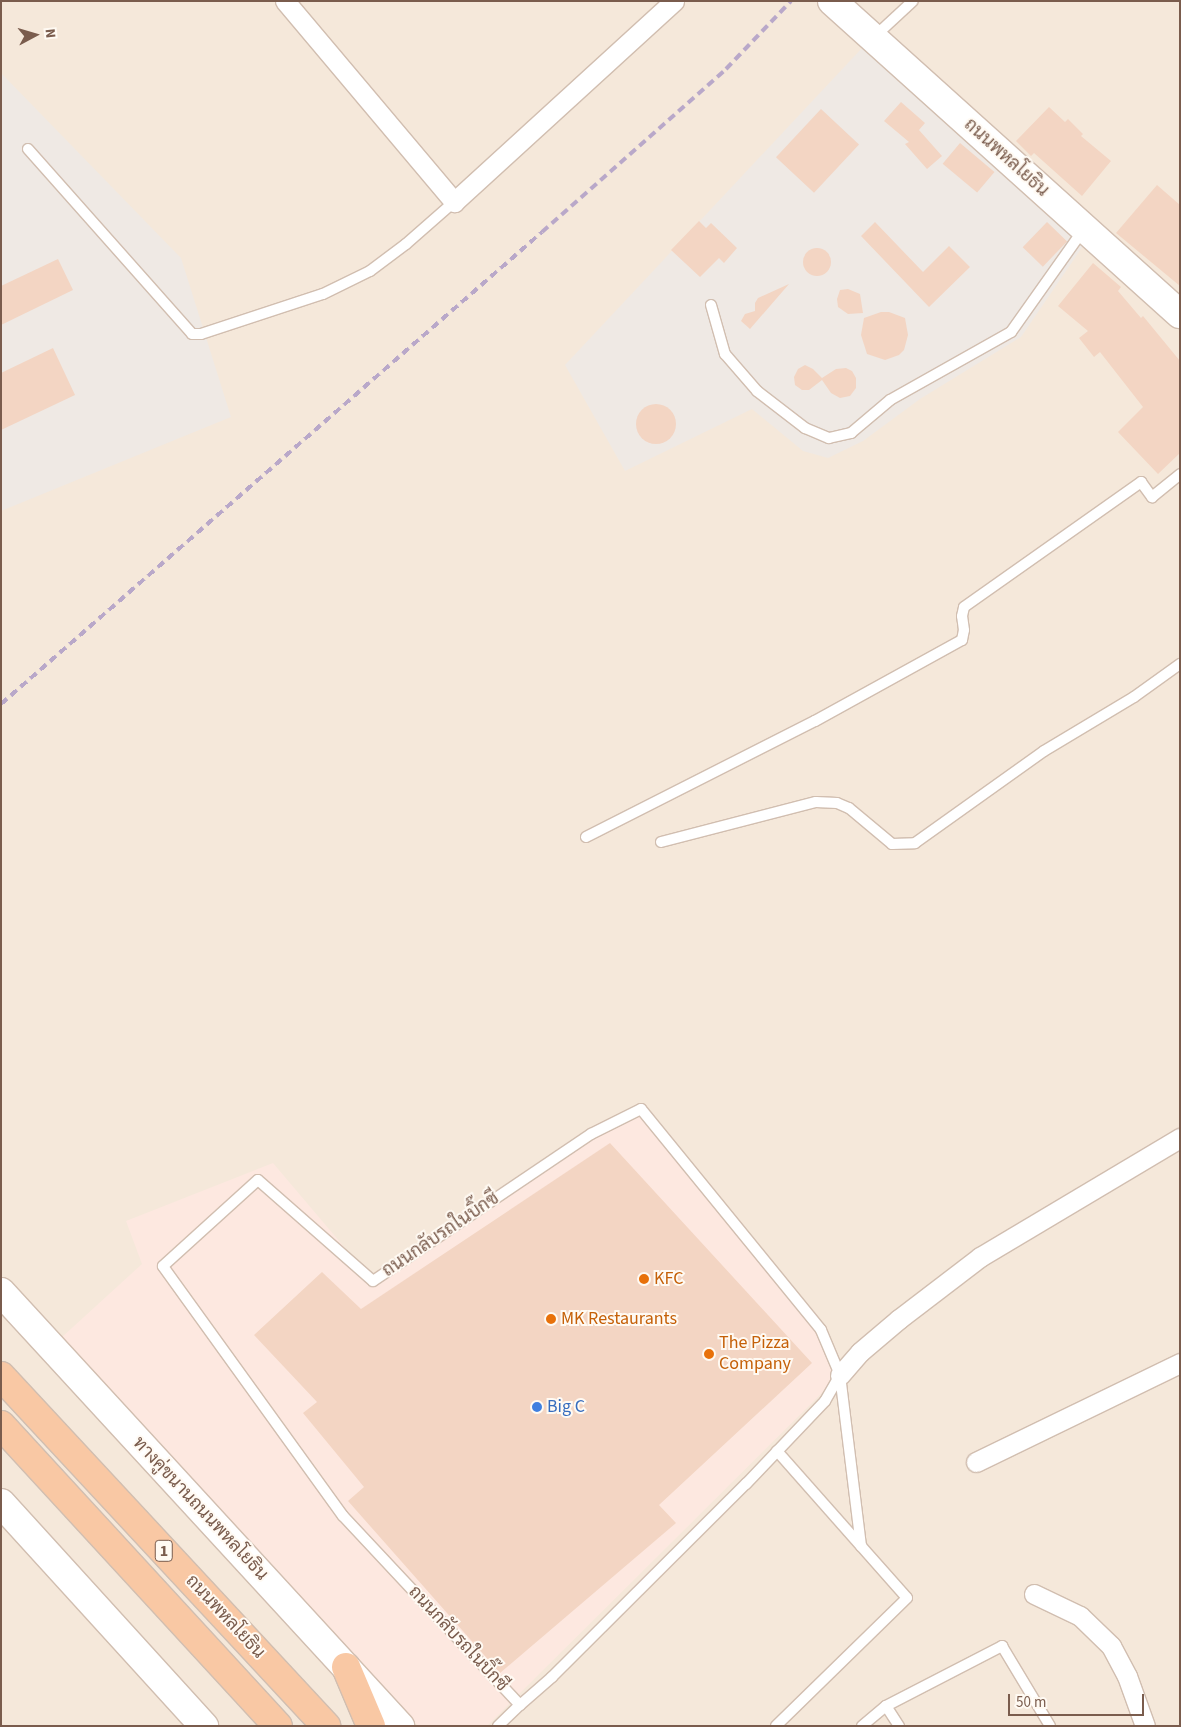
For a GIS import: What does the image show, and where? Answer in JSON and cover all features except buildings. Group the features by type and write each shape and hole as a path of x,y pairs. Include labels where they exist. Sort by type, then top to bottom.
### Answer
{"highway":[{"name":"ถนนพหลโยธิน","path":"1,1376 326,1726"},
{"name":"ถนนพหลโยธิน","path":"1,1425 278,1726"},
{"path":"346,1667 371,1726"}],"main road":[{"name":"ถนนพหลโยธิน","path":"832,1 1180,314"},
{"name":"ทางคู่ขนานถนนพหลโยธิน","path":"1,1292 400,1726"},
{"path":"1,1503 204,1726"}],"street":[{"path":"285,1 454,202 674,1"},
{"path":"840,1375 866,1346 980,1257 1180,1138"},
{"path":"976,1462 1180,1363"},
{"path":"1034,1594 1080,1616 1111,1646 1127,1676 1144,1726"}],"lane":[{"path":"873,38 913,1"},
{"path":"28,149 192,334 202,334 323,294 362,274 406,244 454,202"},
{"path":"710,305 725,354 757,391 805,428 829,438 851,433 890,400 1011,332 1084,229"},
{"path":"586,837 815,721 962,640 964,607 1142,482 1152,497 1180,474"},
{"path":"661,842 816,802 837,803 849,808 892,844 915,843 1044,751 1134,698 1180,664"},
{"name":"ถนนกลับรถในบิ๊กซี","path":"498,1726 520,1705 343,1516 163,1266 258,1180 373,1281 591,1134 641,1109 821,1330 840,1375"},
{"path":"520,1705 552,1677 777,1451 825,1401 840,1375"},
{"path":"840,1375 861,1546"},
{"path":"776,1726 907,1598 777,1451"},
{"path":"862,1726 886,1706 1002,1646 1050,1726"},
{"path":"886,1706 899,1726"}],"shaded area":[{"path":"1,1 1180,1 1180,1726 1,1726"},
{"path":"862,48 1083,246 1021,337 920,399 863,441 828,458 803,451 752,409 625,471 565,365"},
{"path":"1,73 181,258 231,417 1,511"},
{"path":"641,1109 821,1330 840,1375 487,1726 418,1726 61,1338 142,1264 126,1221 273,1163 373,1281 591,1134"}],"railway":[{"path":"1,704 726,69 791,1"}],"place":[{"name":"KFC","path":"644,1279"},
{"name":"MK Restaurants","path":"551,1319"},
{"name":"The Pizza Company","path":"709,1354"},
{"name":"Big C","path":"537,1407"}]}
